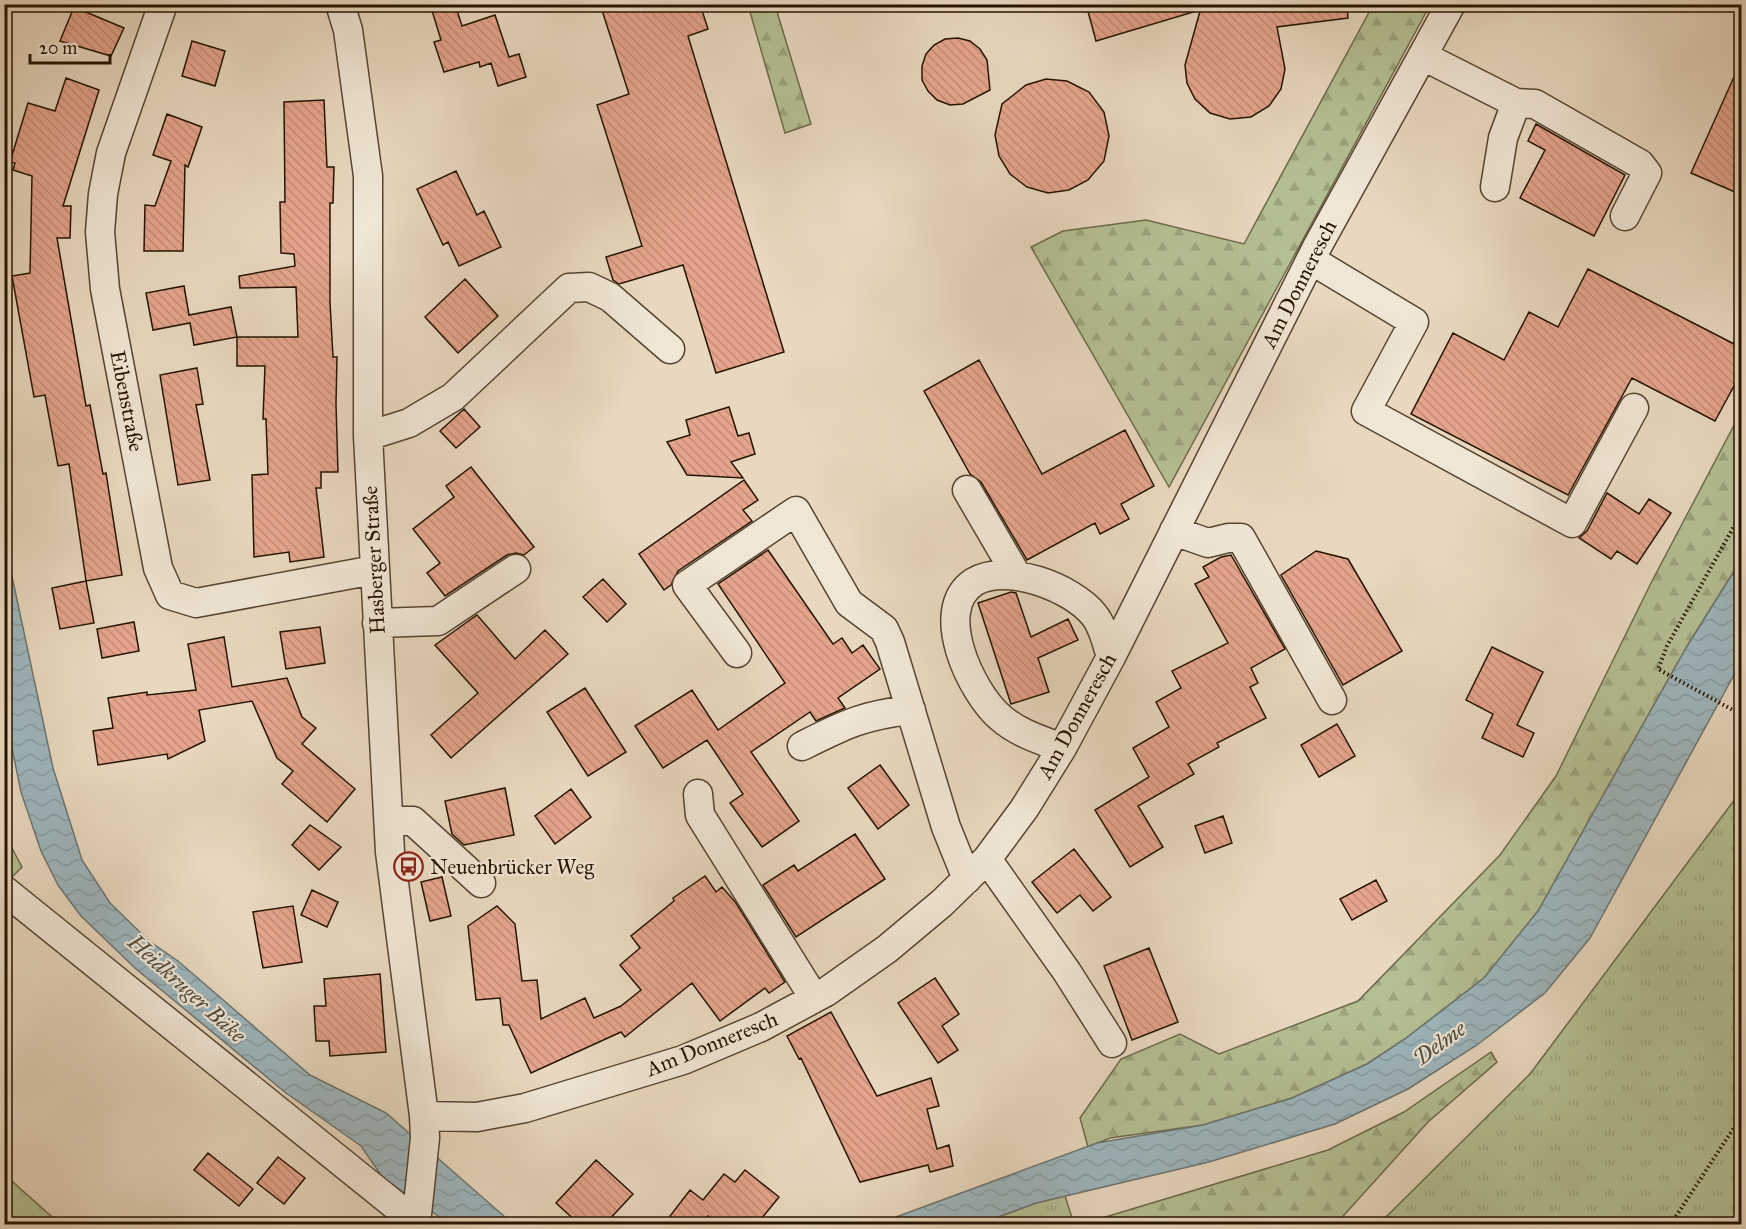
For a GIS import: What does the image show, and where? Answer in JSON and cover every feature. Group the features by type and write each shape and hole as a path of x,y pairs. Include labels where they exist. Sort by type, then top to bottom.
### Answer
{"street":[{"name":"Eibenstraße","path":"163,4 111,153 103,194 100,232 105,289 158,568 170,595 196,603 374,570"},
{"name":"Hasberger Straße","path":"340,4 348,30 368,176 368,436 374,570 390,852 424,1127 417,1224"},
{"name":"Am Donneresch","path":"424,1127 525,1108 615,1082 683,1060 761,1027 814,998 887,949 987,859 1024,809 1062,748 1111,657 1311,260 1451,4"},
{"path":"1423,56 1516,103 1536,104 1640,164 1647,173 1625,216"},
{"path":"1495,187 1503,138 1516,103"},
{"path":"1311,260 1414,322 1366,411 1572,523 1635,408"},
{"path":"368,436 409,423 453,397 569,288 590,286 610,297 670,349"},
{"path":"967,490 1016,574"},
{"path":"737,654 687,585 796,511 849,603 884,629 946,827 967,879"},
{"path":"1174,531 1208,543 1228,538 1241,538 1332,700"},
{"path":"377,623 438,621 516,569"},
{"path":"1062,748 1028,735 1001,719 979,694 958,643 956,621 959,600 974,582 1016,574 1072,596 1095,615 1111,657"},
{"path":"802,746 854,720 875,714 911,710"},
{"path":"698,794 700,815 814,998"},
{"path":"389,821 413,821 481,883"},
{"path":"987,859 1067,972 1112,1043"},
{"path":"4,890 417,1224"}],"path":[{"path":"1742,512 1667,646 1658,669 1742,715"},
{"path":"1671,1224 1737,1123 1742,1111"}],"green space":[{"path":"748,5 775,5 811,124 785,133"},
{"path":"1373,5 1430,5 1169,487 1031,247 1063,231 1146,220 1244,244"},
{"path":"1741,412 1741,560 1686,648 1538,911 1484,978 1405,1039 1367,1064 1292,1098 1203,1125 1110,1138 1088,1147 1080,1118 1121,1059 1180,1034 1219,1054 1358,1001 1500,855 1556,776 1651,583"},
{"path":"1741,791 1741,1224 1379,1224 1530,1074"},
{"path":"4,833 22,867 10,879 5,873"},
{"path":"1491,1052 1497,1062 1428,1122 1336,1224 1104,1224 1102,1218 1328,1150 1404,1112"},
{"path":"5,1175 60,1224 5,1224"},
{"path":"1065,1196 1074,1224 979,1224 1036,1203"}],"water":[{"name":"Heidkruger Bäke","path":"4,539 53,768 82,860 110,903 149,941 178,961 310,1075 386,1113 513,1224 450,1224 383,1178 361,1146 286,1093 136,969 81,916 58,885 41,851 21,792 5,714"},
{"name":"Delme","path":"1741,560 1741,662 1590,938 1545,993 1477,1045 1408,1089 1335,1124 1209,1162 1036,1203 979,1224 877,1224 1097,1143 1203,1125 1292,1098 1367,1064 1405,1039 1484,978 1538,911 1686,648"}],"building":[{"path":"430,4 455,4 462,26 495,15 509,57 519,54 526,77 498,86 491,63 480,67 479,62 444,72 434,42 441,40"},
{"path":"600,4 700,4 708,29 688,36 784,352 716,373 683,265 619,284 613,280 606,257 642,246 597,105 629,94"},
{"path":"1086,4 1199,4 1200,10 1096,41"},
{"path":"1202,4 1347,4 1348,18 1277,27 1285,69 1281,89 1269,106 1251,117 1230,119 1210,113 1195,99 1187,83 1185,65"},
{"path":"74,7 124,28 111,56 60,41"},
{"path":"958,38 970,41 980,49 987,60 990,90 963,104 950,105 937,100 928,91 922,80 922,66 926,54 934,45 945,39"},
{"path":"192,41 225,51 215,86 182,76"},
{"path":"1742,59 1742,195 1691,173"},
{"path":"66,78 99,90 63,206 71,206 70,238 57,238 86,406 90,405 103,474 106,473 122,575 86,581 69,464 58,466 45,395 34,397 12,276 30,273 32,176 13,170 15,163 10,162 28,103 55,111"},
{"path":"1046,79 1067,81 1089,92 1104,112 1109,136 1104,161 1088,180 1069,190 1048,193 1027,187 1010,174 999,156 995,135 1002,104 1026,85"},
{"path":"324,100 327,167 334,167 333,203 330,203 330,302 333,357 337,357 338,472 321,472 321,488 316,488 324,557 290,562 289,552 254,557 252,475 268,474 266,419 263,419 265,366 237,366 237,337 298,337 296,287 240,288 239,276 295,266 294,254 281,253 280,202 285,202 284,102"},
{"path":"167,114 202,127 188,167 185,165 183,251 144,251 145,205 155,206 171,161 153,155"},
{"path":"1536,124 1625,175 1594,236 1520,198 1545,150 1528,141"},
{"path":"456,171 477,215 484,211 501,247 459,266 448,242 443,245 417,189"},
{"path":"1588,269 1742,348 1742,371 1715,421 1632,378 1568,495 1411,414 1453,333 1504,360 1529,312 1558,327"},
{"path":"465,279 498,316 458,353 425,317"},
{"path":"184,286 189,315 231,307 237,337 194,345 190,323 153,330 146,293"},
{"path":"979,360 1042,474 1125,430 1154,486 1121,504 1129,519 1100,534 1095,523 1027,560 981,482 970,474 924,391"},
{"path":"197,368 203,404 196,405 210,480 178,485 160,375"},
{"path":"729,407 738,436 749,433 755,454 731,462 743,478 687,475 667,442 690,435 686,420"},
{"path":"464,409 480,427 456,448 440,431"},
{"path":"471,467 534,547 524,555 516,553 507,555 445,596 427,573 440,563 413,529 454,497 446,486"},
{"path":"744,480 758,500 743,510 752,521 678,571 671,585 664,590 639,554"},
{"path":"1607,493 1639,514 1649,499 1671,513 1637,564 1617,551 1611,559 1579,538 1587,531"},
{"path":"768,550 833,644 842,638 852,653 863,645 880,669 838,698 845,708 816,721 810,712 751,752 799,821 762,847 730,803 743,794 707,740 663,768 635,726 692,690 718,730 785,683 718,584"},
{"path":"1316,551 1348,559 1402,651 1343,685 1281,575"},
{"path":"1231,555 1285,649 1251,668 1258,683 1250,687 1266,718 1217,743 1219,747 1188,764 1194,774 1138,806 1163,847 1130,867 1095,810 1149,777 1133,748 1169,727 1156,702 1181,688 1172,671 1228,643 1195,584 1209,577 1203,567 1221,557"},
{"path":"603,579 626,604 607,622 583,597"},
{"path":"86,581 94,623 60,629 52,588"},
{"path":"1011,592 1016,593 1031,637 1068,619 1078,640 1038,658 1049,692 1011,704 978,603"},
{"path":"477,615 515,659 545,630 568,654 451,758 431,735 478,693 435,645"},
{"path":"134,622 139,651 102,658 97,629"},
{"path":"320,627 325,663 286,669 280,632"},
{"path":"224,637 232,687 287,678 302,717 316,728 302,744 355,789 327,822 282,784 293,771 277,758 252,701 199,710 205,741 168,759 167,754 98,765 93,731 113,728 108,698 147,692 147,695 196,690 188,644"},
{"path":"1492,647 1543,672 1517,725 1534,733 1523,757 1482,738 1493,714 1466,700"},
{"path":"585,688 626,752 588,776 547,712"},
{"path":"1337,724 1355,756 1319,777 1301,745"},
{"path":"880,765 909,805 878,829 848,788"},
{"path":"505,788 514,835 464,845 452,834 445,801"},
{"path":"571,789 591,817 555,844 535,816"},
{"path":"1223,816 1232,843 1205,853 1195,826"},
{"path":"310,825 341,847 319,870 292,845"},
{"path":"855,834 885,879 796,937 763,885 794,865 798,871"},
{"path":"1074,849 1111,897 1093,911 1080,895 1057,913 1032,882"},
{"path":"705,876 716,892 722,887 736,903 785,982 769,993 765,988 720,1021 692,983 625,1037 621,1032 531,1073 509,1025 503,1025 500,998 476,1000 468,926 497,906 515,924 522,981 537,980 541,1019 585,998 594,1018 621,1006 641,990 620,965 640,948 631,936 674,901 673,898"},
{"path":"442,877 451,916 430,921 421,882"},
{"path":"1376,880 1387,901 1352,920 1340,899"},
{"path":"312,890 338,902 327,927 301,915"},
{"path":"293,906 302,962 263,968 253,912"},
{"path":"1149,948 1178,1022 1132,1040 1104,966"},
{"path":"380,974 386,1052 330,1056 329,1041 316,1041 314,1006 326,1006 324,979"},
{"path":"935,978 959,1014 942,1026 958,1050 938,1063 898,1003"},
{"path":"831,1012 877,1096 931,1078 939,1106 927,1109 937,1149 949,1145 953,1166 930,1172 928,1165 860,1182 801,1058 799,1059 787,1036"},
{"path":"208,1153 253,1189 239,1206 194,1170"},
{"path":"278,1157 305,1178 284,1204 257,1183"},
{"path":"596,1160 633,1194 605,1224 579,1224 556,1203"},
{"path":"745,1170 779,1197 757,1224 719,1224 708,1216 701,1224 681,1224 670,1216 690,1190 703,1200 724,1174 735,1182"}],"place":[{"name":"Neuenbrücker Weg","path":"409,867"}]}
